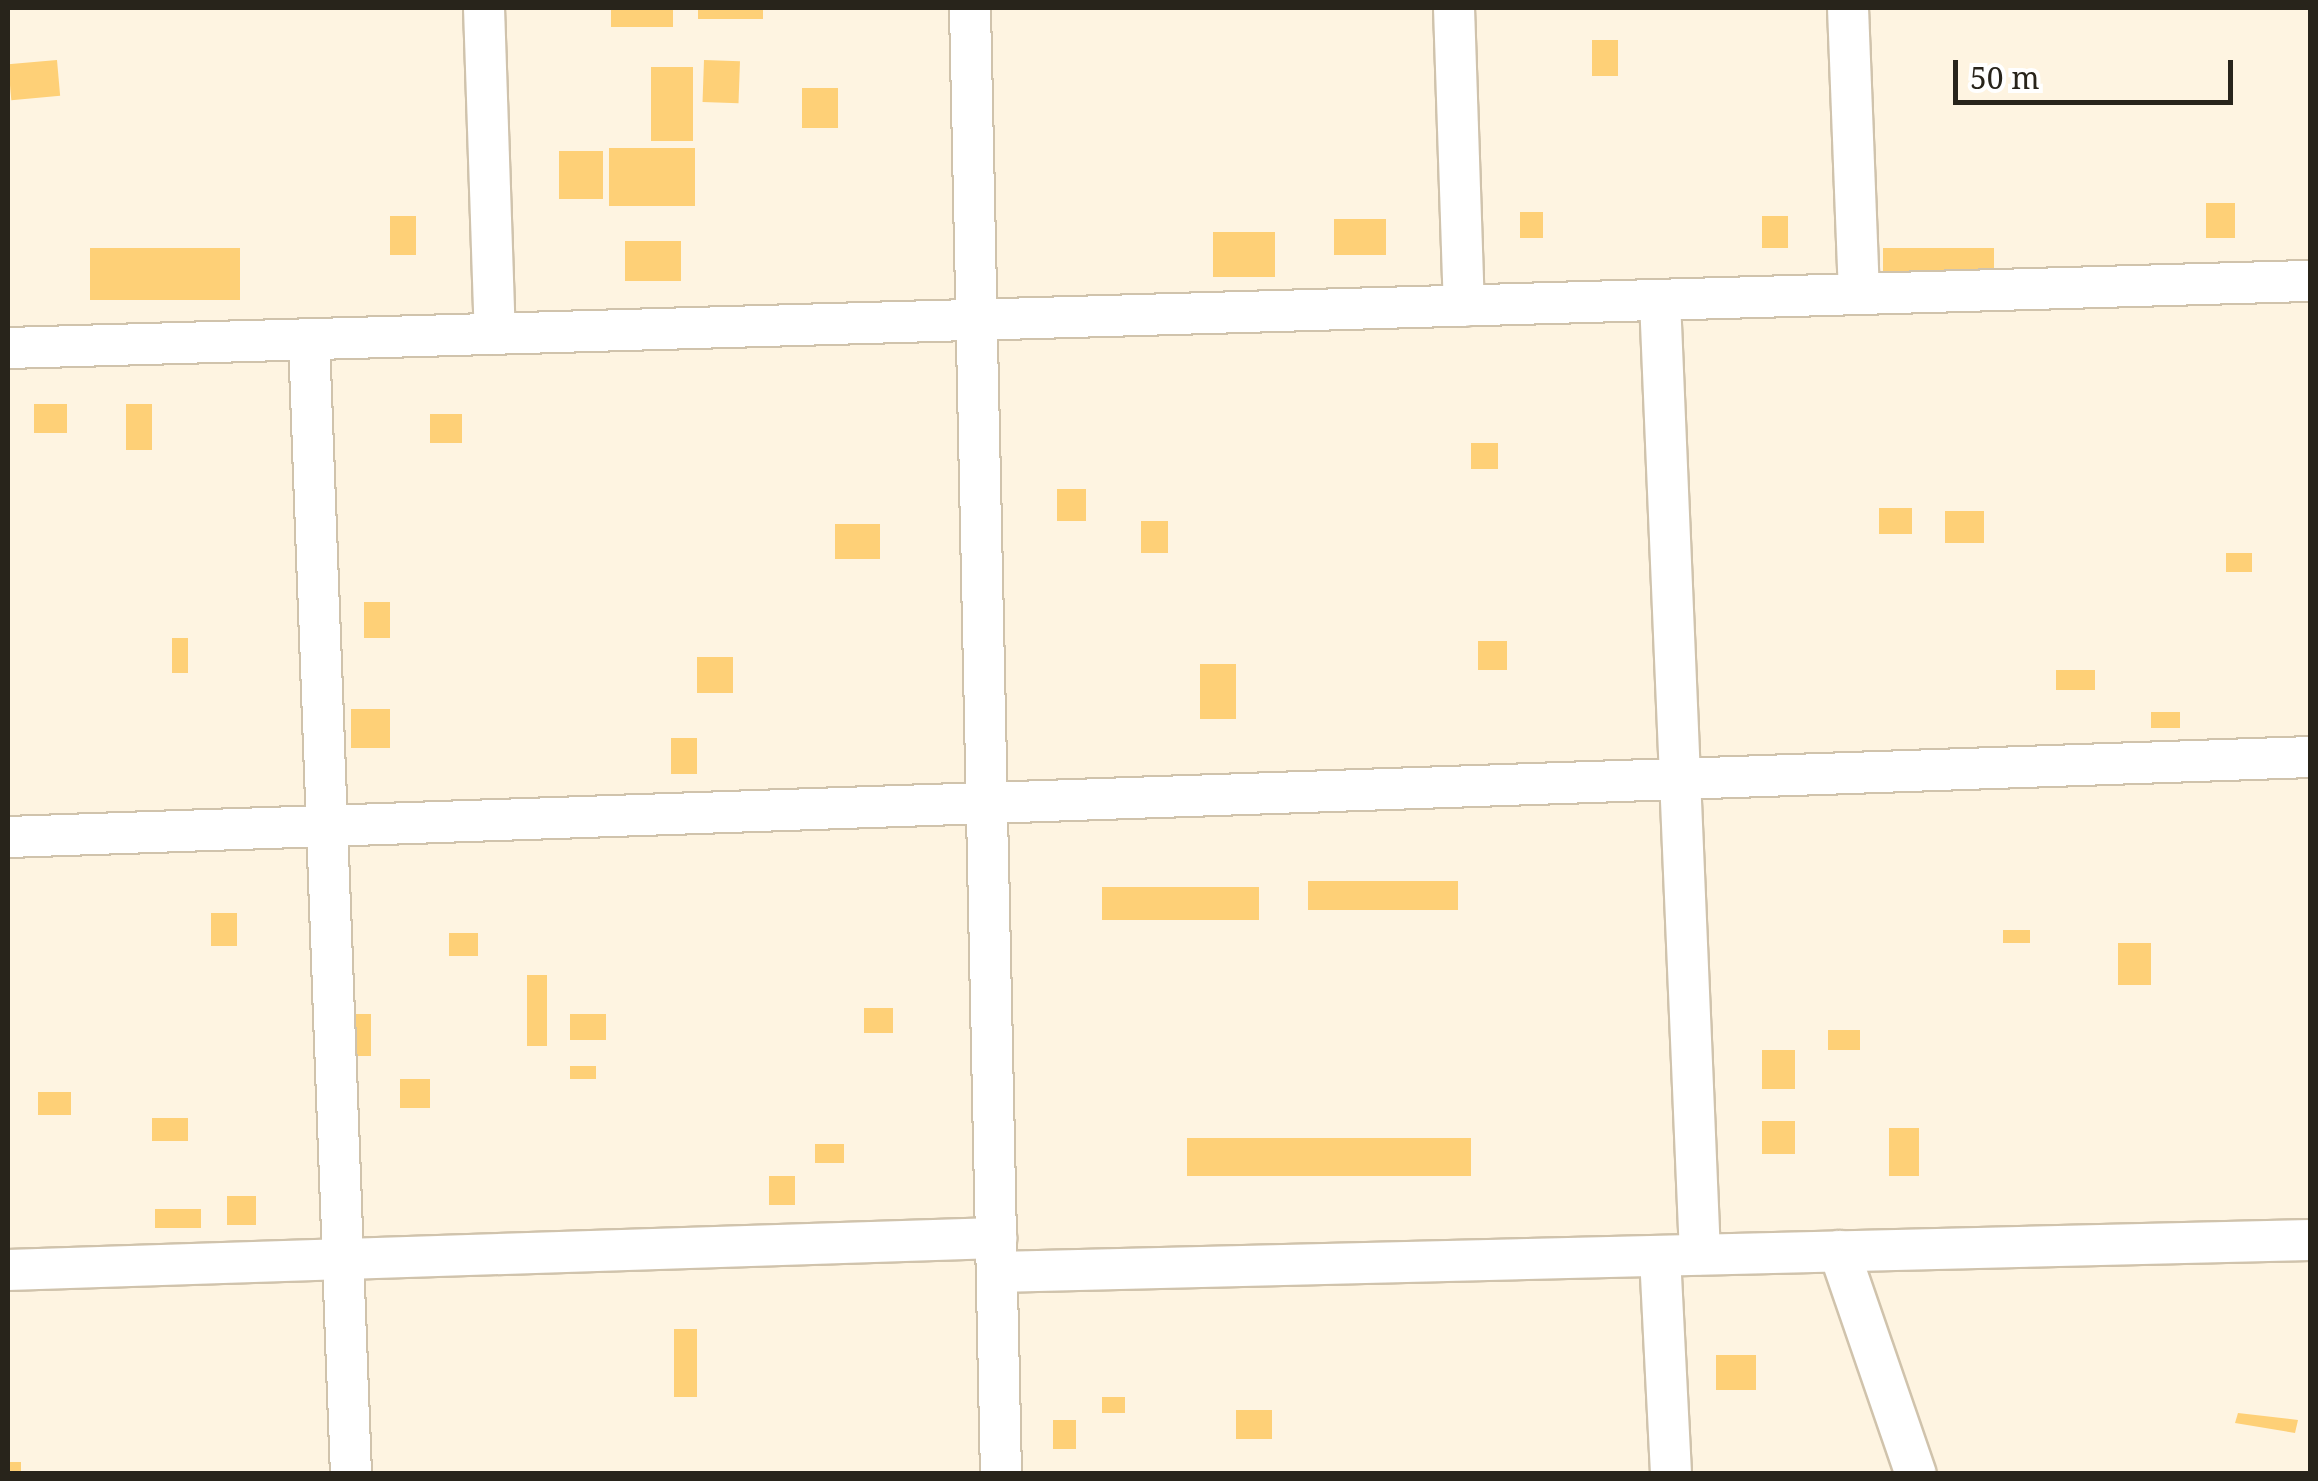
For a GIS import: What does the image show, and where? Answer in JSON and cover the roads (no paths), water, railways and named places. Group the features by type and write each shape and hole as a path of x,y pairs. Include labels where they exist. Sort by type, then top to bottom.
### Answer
{"street":[{"path":"484,8 495,334"},
{"path":"970,8 1002,1474"},
{"path":"1454,8 1464,306"},
{"path":"1848,8 1859,294"},
{"path":"8,348 2310,281"},
{"path":"1660,300 1680,780 1680,1255 1670,1474"},
{"path":"308,340 351,1474"},
{"path":"8,837 2310,758"},
{"path":"8,1270 343,1260 1680,1255 2310,1240"},
{"path":"1838,1251 1916,1474"}]}
